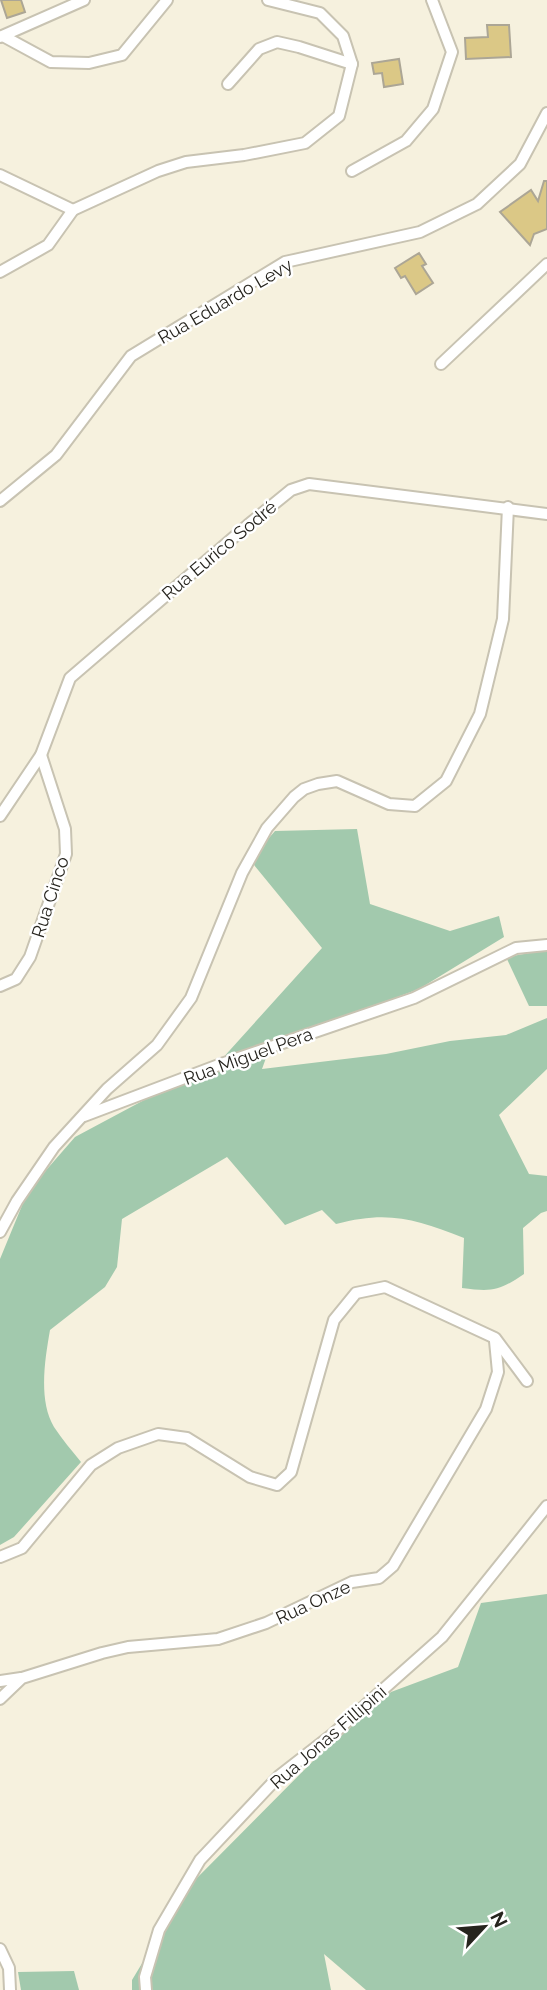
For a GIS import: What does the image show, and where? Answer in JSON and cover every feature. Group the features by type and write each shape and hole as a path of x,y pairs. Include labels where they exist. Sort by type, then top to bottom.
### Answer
{"street":[{"path":"2,36 84,0"},
{"path":"2,36 51,62 89,63 122,55 167,0"},
{"path":"0,272 48,245 73,210 158,170 186,162 244,155 305,143 339,116 352,64 342,36 320,13 268,0"},
{"path":"352,171 406,141 433,109 452,52 432,0"},
{"path":"228,84 259,49 277,42 352,64"},
{"name":"Rua Eduardo Levy","path":"0,501 56,455 131,356 285,262 420,232 477,204 520,164 547,113"},
{"path":"0,175 73,210"},
{"path":"441,364 547,264"},
{"name":"Rua Eurico Sodré","path":"0,816 41,755 69,678 247,525 300,485 508,507 547,514"},
{"path":"81,1117 107,1089 157,1045 191,998 242,873 267,828 294,797 304,789 337,780 389,804 415,806 446,780 480,714 503,619 508,507"},
{"name":"Rua Cinco","path":"0,986 16,979 30,957 66,854 65,829 41,755"},
{"name":"Rua Miguel Pera","path":"0,1233 17,1201 54,1147 81,1117 225,1063 414,998 516,948 547,945"},
{"path":"0,1557 22,1548 91,1465 118,1448 158,1434 187,1438 250,1477 277,1485 290,1472 334,1320 356,1293 385,1287 495,1338 527,1381"},
{"name":"Rua Onze","path":"0,1681 22,1678 128,1647 218,1639 266,1623 352,1582 379,1578 393,1566 486,1409 498,1372 495,1338"},
{"name":"Rua Jonas Fillipini","path":"146,1990 145,1977 159,1930 200,1860 279,1776 333,1734 442,1637 547,1506"},
{"name":"Rua Onze","path":"0,1699 22,1678"},
{"path":"0,1949 9,1968 9,1990"}],"green space":[{"path":"357,829 370,904 450,931 499,916 504,937 419,989 271,1044 262,1069 386,1054 450,1041 506,1035 547,1018 547,1069 499,1115 529,1174 547,1176 547,1211 523,1228 524,1274 495,1289 462,1288 464,1238 402,1219 371,1218 336,1224 322,1210 285,1225 227,1157 122,1219 117,1267 105,1287 50,1330 44,1379 46,1405 54,1427 81,1462 14,1537 0,1545 0,1259 28,1191 75,1137 176,1083 202,1081 322,948 250,860 275,831"},
{"path":"547,950 547,1006 529,1006 506,957"},
{"path":"547,1594 547,1990 366,1990 324,1954 331,1990 132,1990 132,1980 188,1887 317,1757 391,1692 458,1667 481,1603"},
{"path":"74,1971 79,1990 21,1990 18,1972"}],"building":[{"path":"1,0 21,0 25,12 7,18"},
{"path":"487,25 509,25 511,57 466,59 465,38 488,37"},
{"path":"399,59 403,84 384,87 382,73 374,74 372,63"},
{"path":"544,181 547,181 547,229 534,234 530,245 500,212 531,190 538,201"},
{"path":"419,253 426,264 422,266 433,283 416,294 405,276 401,278 395,268"}]}
